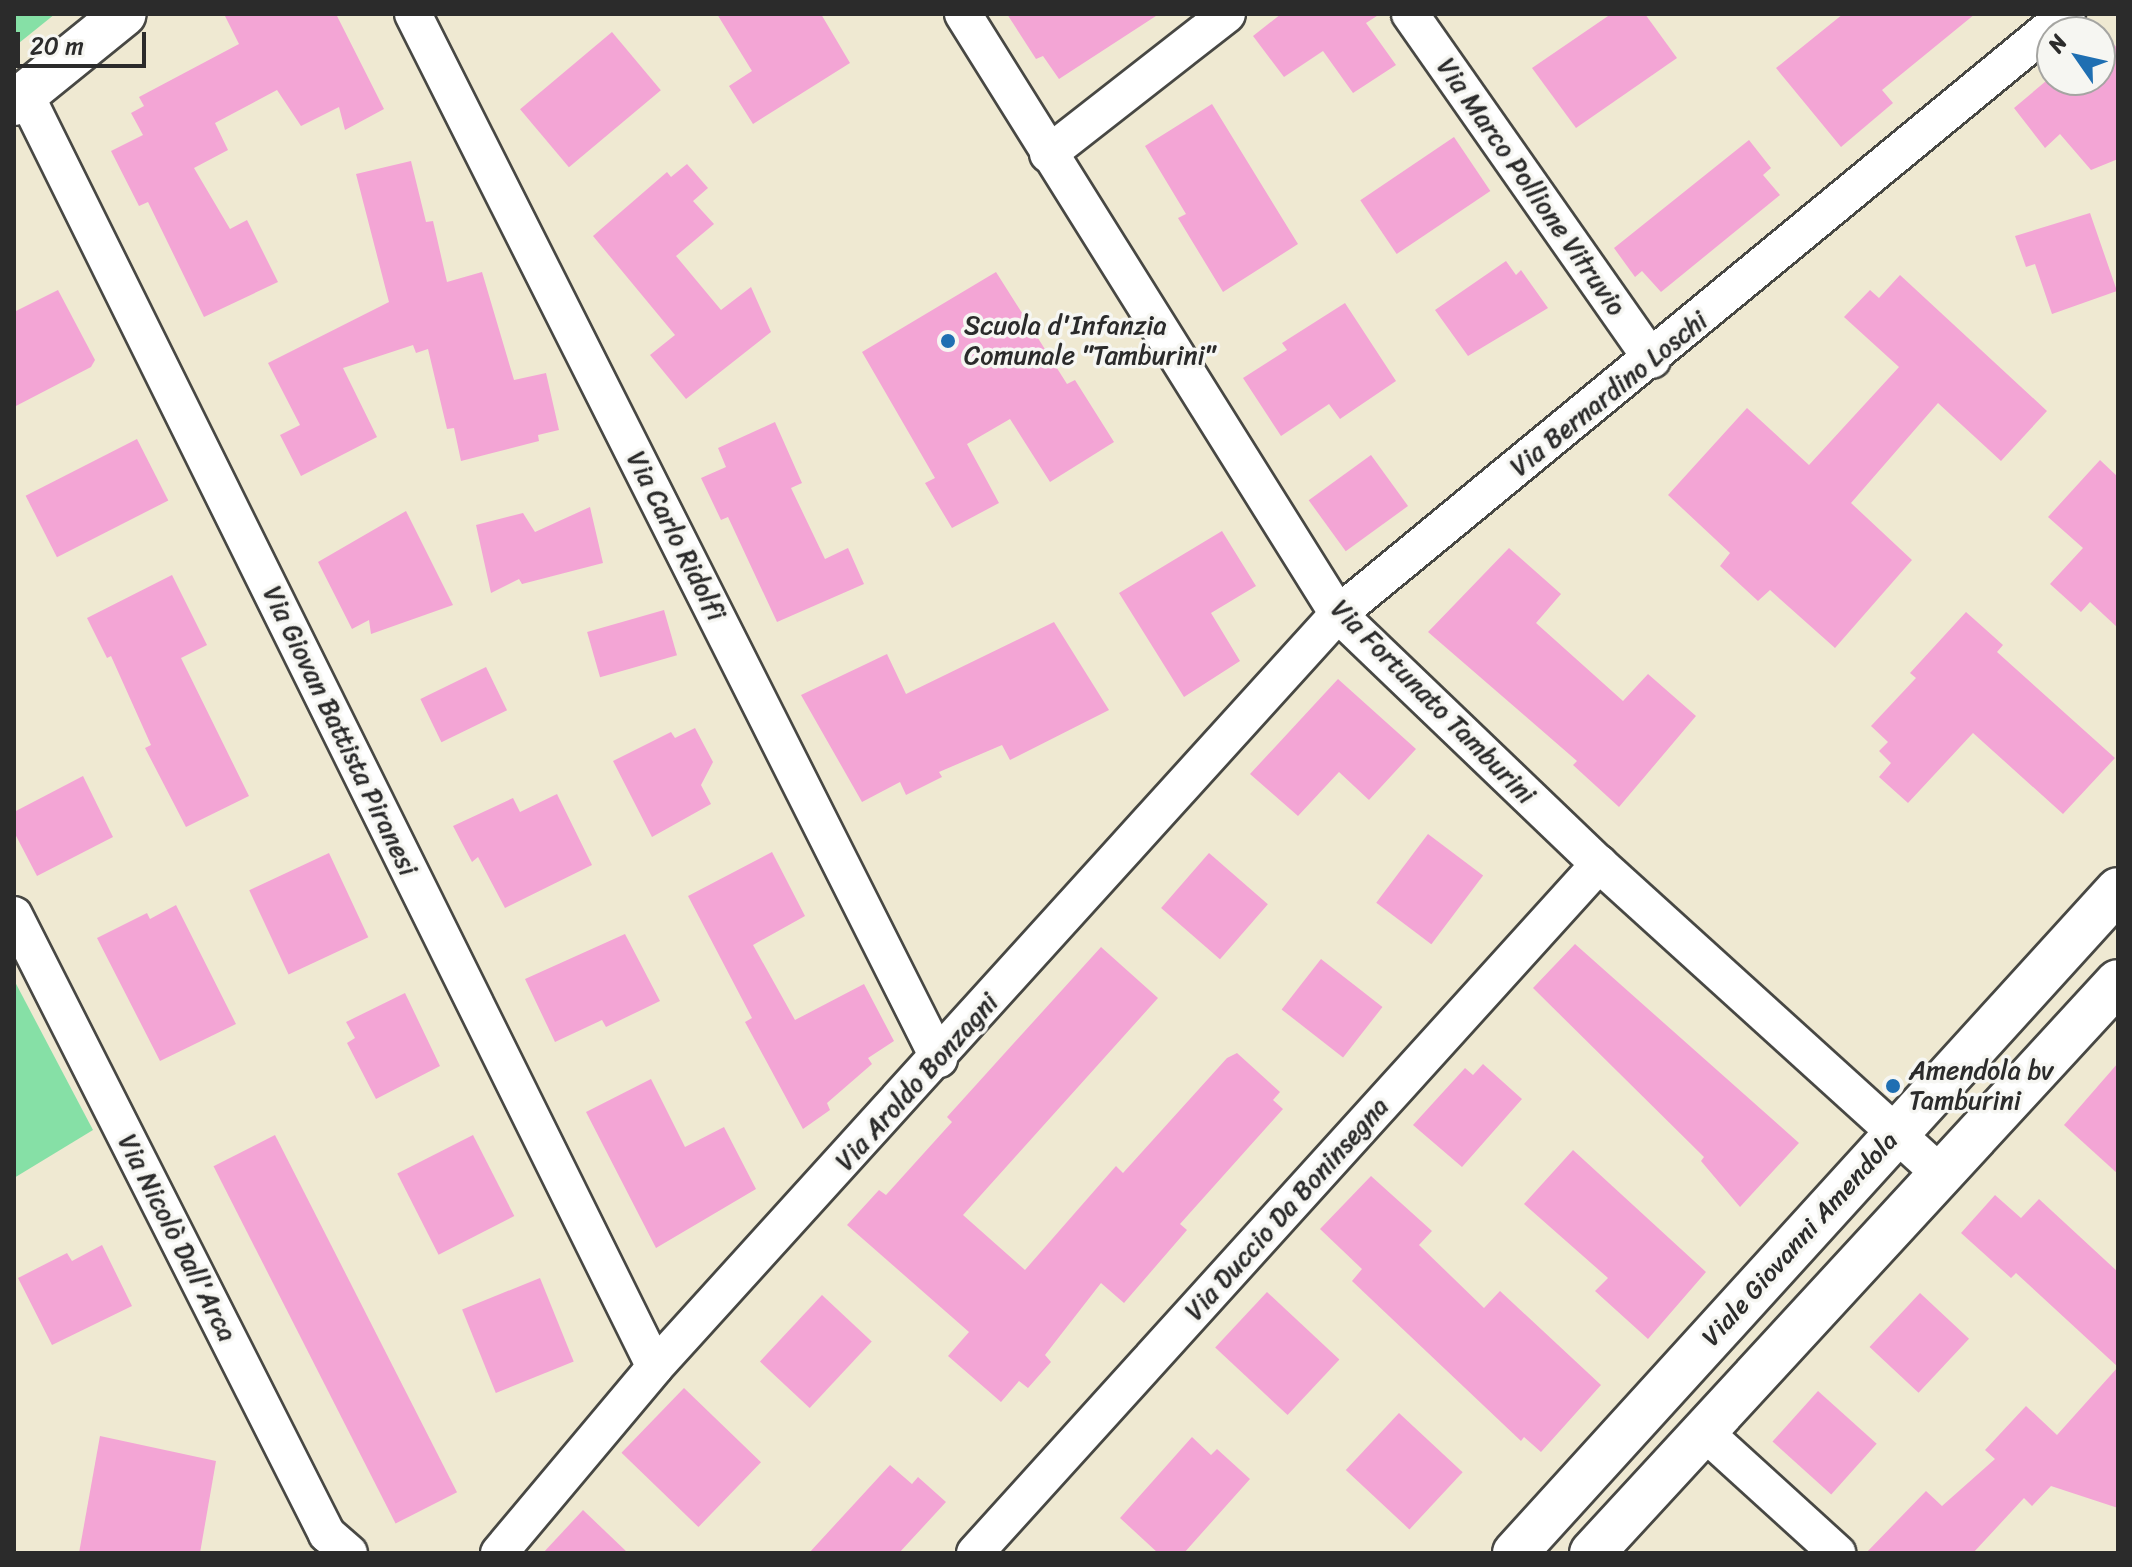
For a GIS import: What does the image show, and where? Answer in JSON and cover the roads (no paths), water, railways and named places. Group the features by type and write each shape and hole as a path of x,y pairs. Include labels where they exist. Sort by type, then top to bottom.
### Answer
{"main road":[{"path":"19,99 124,14"},
{"name":"Viale Giovanni Amendola","path":"1515,1553 2118,890"},
{"path":"1592,1553 1702,1430 2118,983"}],"street":[{"name":"Via Carlo Ridolfi","path":"413,14 939,1059"},
{"name":"Via Fortunato Tamburini","path":"963,14 1338,614 1599,864 1940,1173"},
{"path":"1048,154 1227,14"},
{"name":"Via Marco Pollione Vitruvio","path":"1410,14 1652,360"},
{"name":"Via Bernardino Loschi","path":"1338,614 1652,360 2067,14"},
{"name":"Via Giovan Battista Piranesi","path":"19,99 655,1367"},
{"name":"Via Aroldo Bonzagni","path":"499,1553 655,1367 939,1059 1338,614"},
{"name":"Via Duccio Da Boninsegna","path":"975,1553 1599,864"},
{"name":"Via Nicolò Dall'Arca","path":"14,915 327,1534 349,1553"},
{"path":"1702,1430 1837,1553"}],"place":[{"name":"Scuola d'Infanzia Comunale \"Tamburini\"","path":"948,341"},
{"name":"Amendola bv Tamburini","path":"1893,1086"}]}
